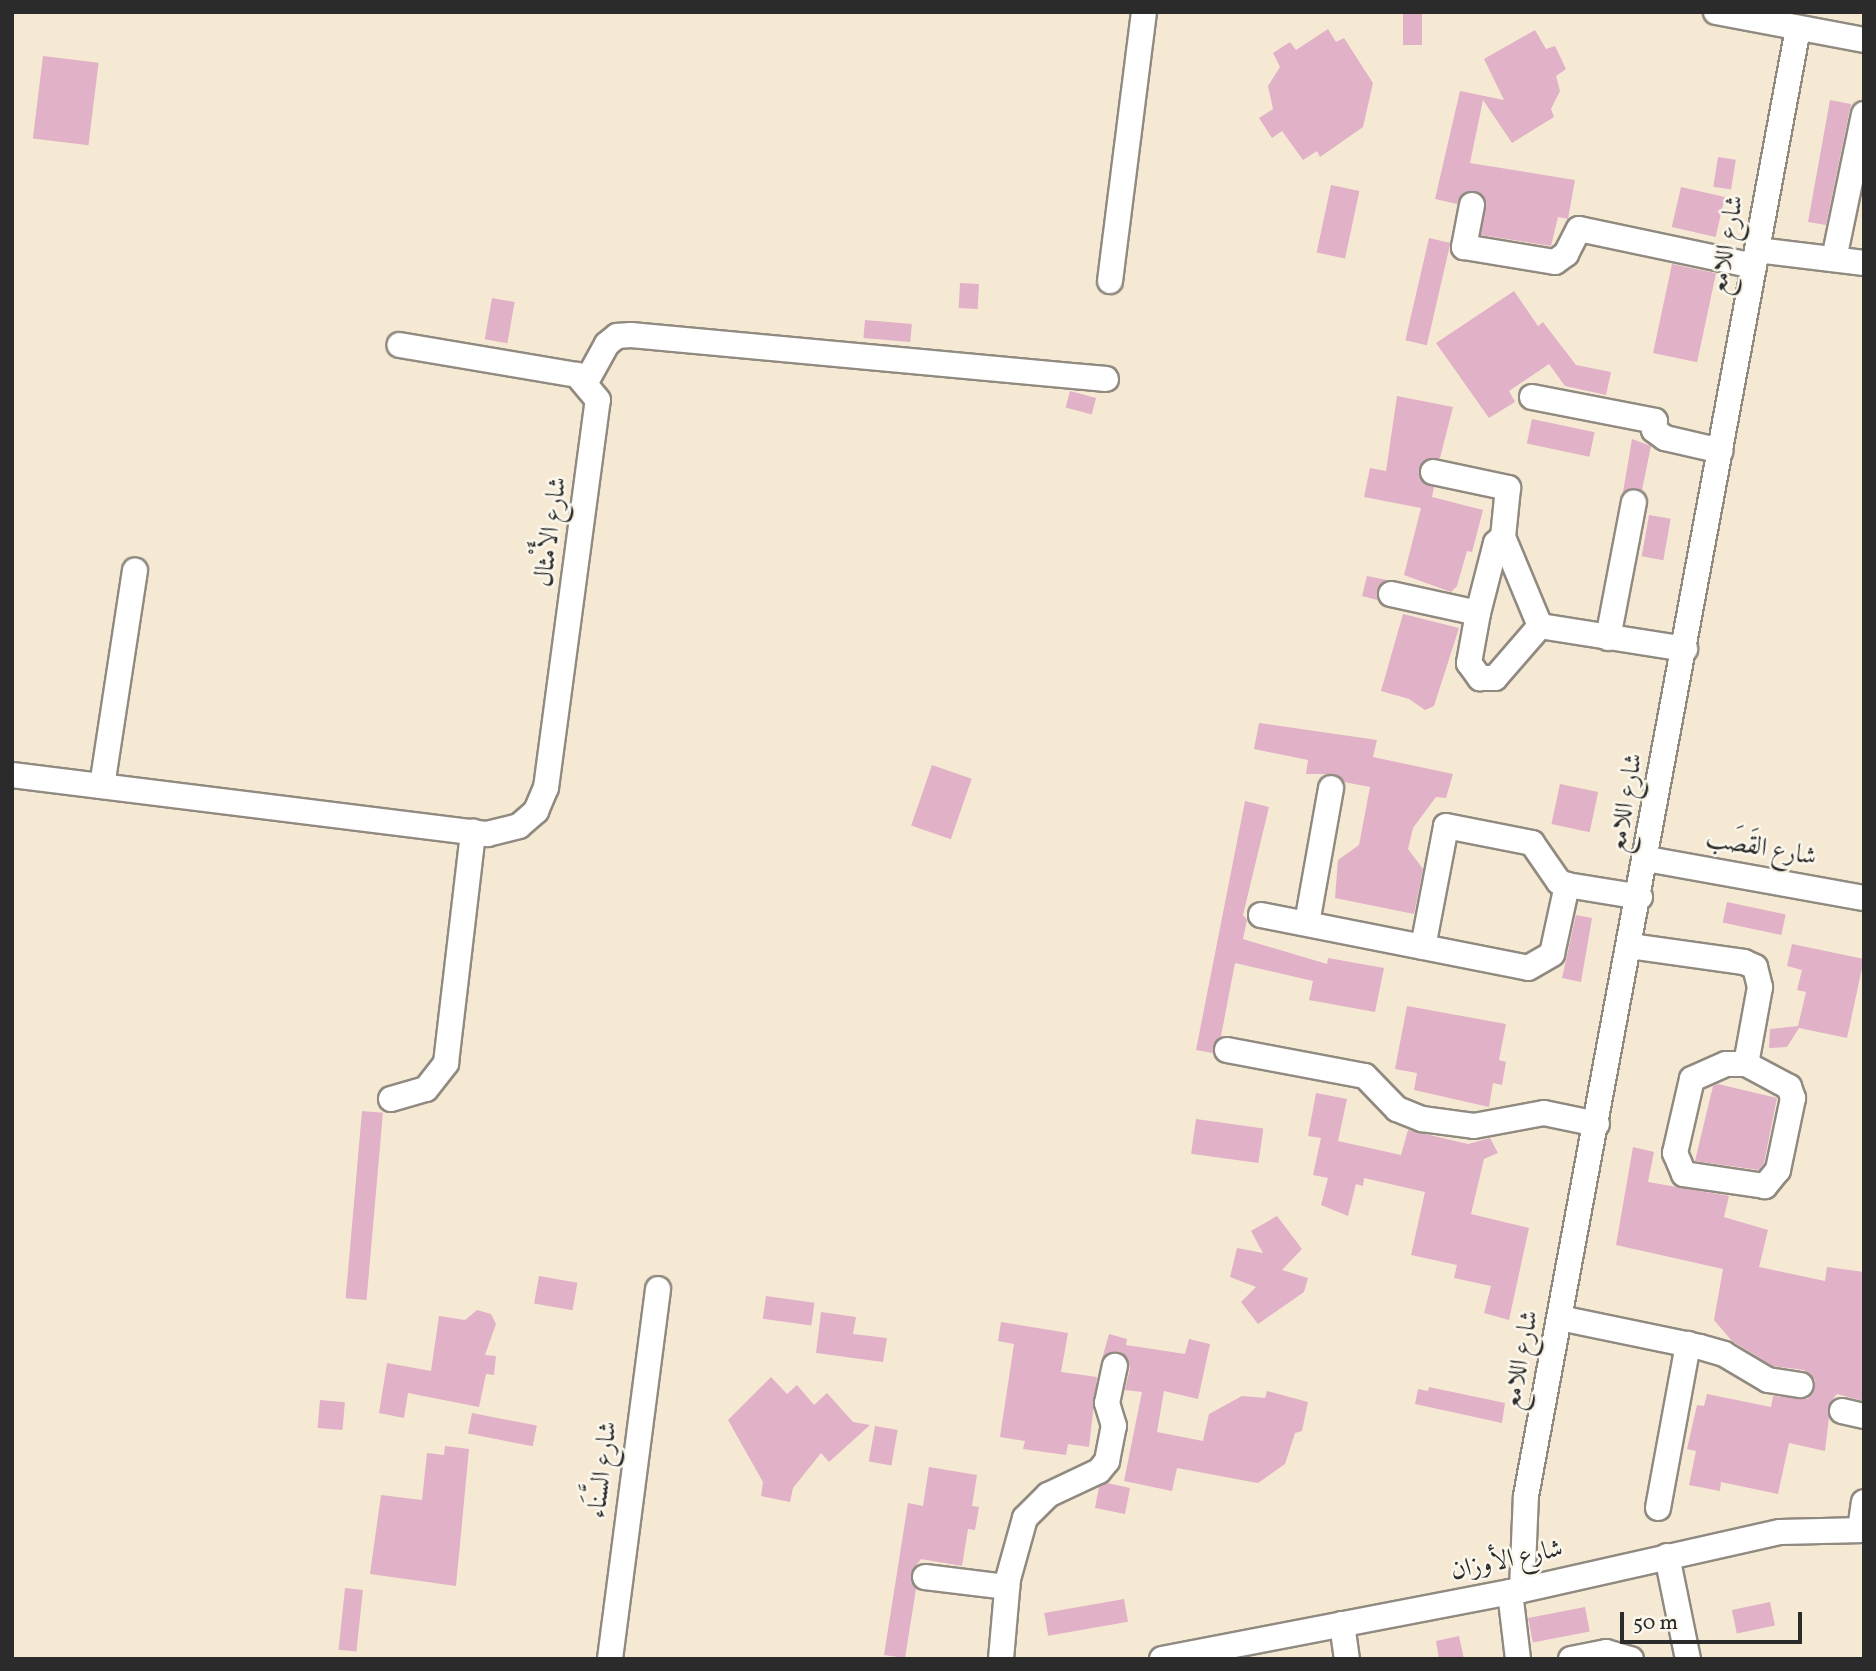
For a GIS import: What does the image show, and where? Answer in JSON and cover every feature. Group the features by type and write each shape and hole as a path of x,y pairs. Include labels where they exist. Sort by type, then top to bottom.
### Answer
{"street":[{"path":"1110,281 1143,12"},
{"path":"1716,12 1864,40"},
{"name":"شارع اللامع","path":"1518,1659 1516,1591 1526,1496 1640,897 1798,28"},
{"path":"1834,260 1864,114"},
{"path":"1472,205 1464,247 1555,262 1566,254 1579,229 1756,258 1864,263"},
{"path":"400,345 565,373 586,382 607,345 617,336 631,335 1107,379"},
{"name":"شارع الأَمْثال","path":"12,775 473,832 498,834 519,826 536,811 546,788 599,411 586,382"},
{"path":"1532,397 1656,421 1654,430 1665,438 1721,451"},
{"path":"1433,472 1508,488 1503,537 1540,626"},
{"path":"1608,638 1634,502"},
{"path":"1503,537 1496,543 1478,613 1469,663 1480,678 1495,678 1540,626"},
{"path":"102,786 135,571"},
{"path":"1391,594 1478,613"},
{"path":"1540,626 1685,649"},
{"path":"1307,923 1331,788"},
{"path":"1423,947 1446,826 1532,843 1559,882 1567,885 1640,897"},
{"path":"391,1099 426,1089 446,1063 473,832"},
{"name":"شارع القَصَب","path":"1647,859 1864,898"},
{"path":"1261,915 1535,966 1552,954 1557,943 1567,885"},
{"path":"1630,946 1744,962 1755,967 1760,987 1746,1064"},
{"path":"1227,1050 1364,1076 1397,1109 1422,1119 1474,1126 1544,1113 1597,1124"},
{"path":"1726,1064 1746,1064 1789,1087 1793,1098 1772,1180 1765,1186 1684,1174 1675,1153 1692,1079 1726,1064"},
{"name":"شارع السَّنَاء","path":"610,1659 658,1289"},
{"path":"1560,1318 1724,1354 1768,1380 1801,1385"},
{"path":"1658,1508 1688,1344"},
{"path":"1001,1659 1007,1587 1018,1535 1034,1504 1099,1471 1107,1461 1114,1426 1107,1403 1115,1366"},
{"path":"1862,1530 1864,1503"},
{"name":"شارع الأوزان","path":"1162,1659 1214,1654 1342,1624 1516,1591 1780,1532 1862,1530"},
{"path":"1667,1556 1688,1659"},
{"path":"925,1577 1007,1587"},
{"path":"1342,1624 1347,1659"},
{"path":"1571,1659 1606,1652 1631,1659"}],"building":[{"path":"1403,12 1422,12 1422,45 1403,45"},
{"path":"1328,29 1336,42 1344,38 1373,83 1363,127 1320,157 1317,151 1303,160 1282,131 1272,138 1259,118 1273,109 1268,86 1280,67 1273,53 1290,42 1296,50"},
{"path":"1535,30 1546,49 1555,46 1566,69 1556,76 1560,91 1551,109 1554,117 1512,143 1483,100 1470,163 1575,180 1568,219 1558,217 1551,246 1481,235 1486,201 1475,191 1461,195 1457,204 1435,199 1460,91 1504,100 1484,59"},
{"path":"43,56 99,63 88,145 33,138"},
{"path":"1830,100 1851,104 1826,225 1808,222"},
{"path":"1718,157 1736,160 1731,189 1713,187"},
{"path":"1331,185 1359,191 1345,259 1317,252"},
{"path":"1681,187 1725,197 1716,237 1672,227"},
{"path":"1429,238 1450,243 1427,345 1405,340"},
{"path":"1672,264 1716,273 1697,362 1653,353"},
{"path":"960,283 979,284 978,309 959,308"},
{"path":"1514,291 1538,326 1543,322 1576,365 1611,372 1606,395 1565,386 1549,364 1509,391 1515,402 1489,418 1436,343"},
{"path":"492,298 515,302 507,343 485,339"},
{"path":"865,320 912,324 910,342 863,338"},
{"path":"1070,391 1096,398 1092,414 1066,407"},
{"path":"1397,396 1453,407 1440,458 1422,462 1419,476 1434,487 1432,497 1483,510 1472,552 1467,551 1457,586 1451,592 1404,575 1421,508 1364,497 1370,468 1386,471"},
{"path":"1532,419 1595,432 1589,457 1527,443"},
{"path":"1632,439 1651,446 1642,490 1623,492"},
{"path":"1649,515 1671,519 1663,560 1642,556"},
{"path":"1367,576 1387,580 1377,590 1377,600 1362,596"},
{"path":"1403,614 1459,628 1434,706 1425,710 1409,699 1381,691"},
{"path":"1259,723 1377,740 1373,757 1453,774 1446,798 1436,797 1413,828 1408,849 1423,869 1414,914 1335,898 1338,860 1359,845 1370,787 1344,782 1334,774 1306,774 1308,760 1254,749"},
{"path":"932,765 972,779 951,839 911,826"},
{"path":"1560,784 1598,792 1590,832 1551,824"},
{"path":"1245,801 1269,807 1243,915 1247,920 1243,939 1327,964 1328,958 1384,968 1375,1012 1309,1000 1313,981 1235,963 1221,1036 1213,1053 1196,1050"},
{"path":"1727,902 1786,914 1781,935 1723,923"},
{"path":"1576,915 1592,918 1581,982 1562,978"},
{"path":"1792,944 1864,959 1847,1038 1799,1028 1787,1047 1769,1048 1770,1029 1798,1026 1806,992 1797,990 1802,970 1787,966"},
{"path":"1407,1006 1506,1024 1499,1060 1506,1062 1502,1085 1493,1083 1489,1107 1414,1090 1417,1073 1395,1069"},
{"path":"1718,1084 1777,1098 1764,1163 1759,1170 1695,1161 1713,1086"},
{"path":"1316,1093 1347,1099 1338,1141 1401,1155 1408,1130 1468,1144 1490,1138 1498,1153 1484,1159 1471,1214 1529,1228 1509,1320 1484,1313 1491,1286 1454,1278 1457,1265 1411,1255 1425,1192 1364,1178 1363,1186 1356,1184 1348,1216 1321,1205 1328,1178 1313,1175 1321,1138 1308,1136"},
{"path":"362,1111 383,1113 367,1300 346,1298"},
{"path":"1196,1119 1263,1128 1258,1163 1191,1154"},
{"path":"1633,1147 1654,1152 1648,1182 1729,1196 1724,1217 1768,1230 1759,1267 1825,1281 1827,1267 1864,1272 1864,1401 1837,1394 1831,1401 1825,1451 1789,1443 1778,1494 1721,1482 1720,1491 1689,1485 1696,1451 1687,1449 1697,1405 1704,1406 1707,1394 1771,1407 1773,1396 1807,1399 1813,1394 1815,1380 1804,1370 1773,1366 1732,1341 1714,1320 1723,1269 1616,1245"},
{"path":"1277,1216 1302,1249 1282,1270 1308,1278 1304,1292 1258,1324 1241,1302 1256,1287 1230,1277 1237,1248 1263,1253 1251,1231"},
{"path":"539,1276 577,1283 573,1310 534,1304"},
{"path":"766,1296 815,1303 811,1326 763,1319"},
{"path":"477,1310 491,1314 496,1324 485,1355 496,1356 494,1375 486,1374 479,1407 408,1393 404,1418 379,1413 387,1363 431,1371 439,1316 465,1320"},
{"path":"821,1312 856,1317 853,1334 887,1338 883,1362 816,1353"},
{"path":"1001,1322 1068,1333 1061,1372 1097,1377 1089,1447 1068,1444 1066,1455 1023,1449 1025,1441 1000,1437 1014,1344 998,1341"},
{"path":"1109,1334 1127,1339 1126,1345 1185,1354 1189,1339 1210,1344 1198,1399 1164,1391 1157,1432 1203,1441 1209,1414 1242,1396 1265,1398 1267,1391 1308,1402 1302,1431 1295,1433 1285,1464 1258,1483 1177,1468 1172,1491 1124,1481 1142,1392 1125,1390 1130,1368 1124,1355 1111,1352 1102,1359"},
{"path":"771,1377 787,1394 797,1385 814,1405 827,1393 853,1422 870,1425 829,1462 821,1453 793,1488 790,1502 761,1496 763,1482 728,1420"},
{"path":"1429,1387 1505,1403 1502,1423 1415,1404 1418,1389 1428,1391"},
{"path":"320,1400 345,1402 342,1430 318,1428"},
{"path":"472,1413 537,1426 533,1446 468,1434"},
{"path":"875,1426 898,1430 891,1465 869,1461"},
{"path":"445,1446 469,1449 456,1586 370,1574 381,1495 422,1500 427,1453 444,1455"},
{"path":"929,1467 977,1475 972,1506 979,1507 975,1530 968,1529 962,1566 921,1559 913,1569 911,1582 916,1589 905,1658 884,1655 908,1503 923,1506"},
{"path":"1107,1483 1130,1488 1125,1514 1095,1508 1099,1487"},
{"path":"345,1588 363,1590 356,1652 339,1650"},
{"path":"1124,1599 1128,1622 1048,1636 1044,1613"},
{"path":"1770,1602 1775,1625 1737,1634 1732,1610"},
{"path":"1585,1607 1590,1632 1533,1643 1528,1618"},
{"path":"1459,1636 1464,1659 1439,1659 1436,1641"}]}
